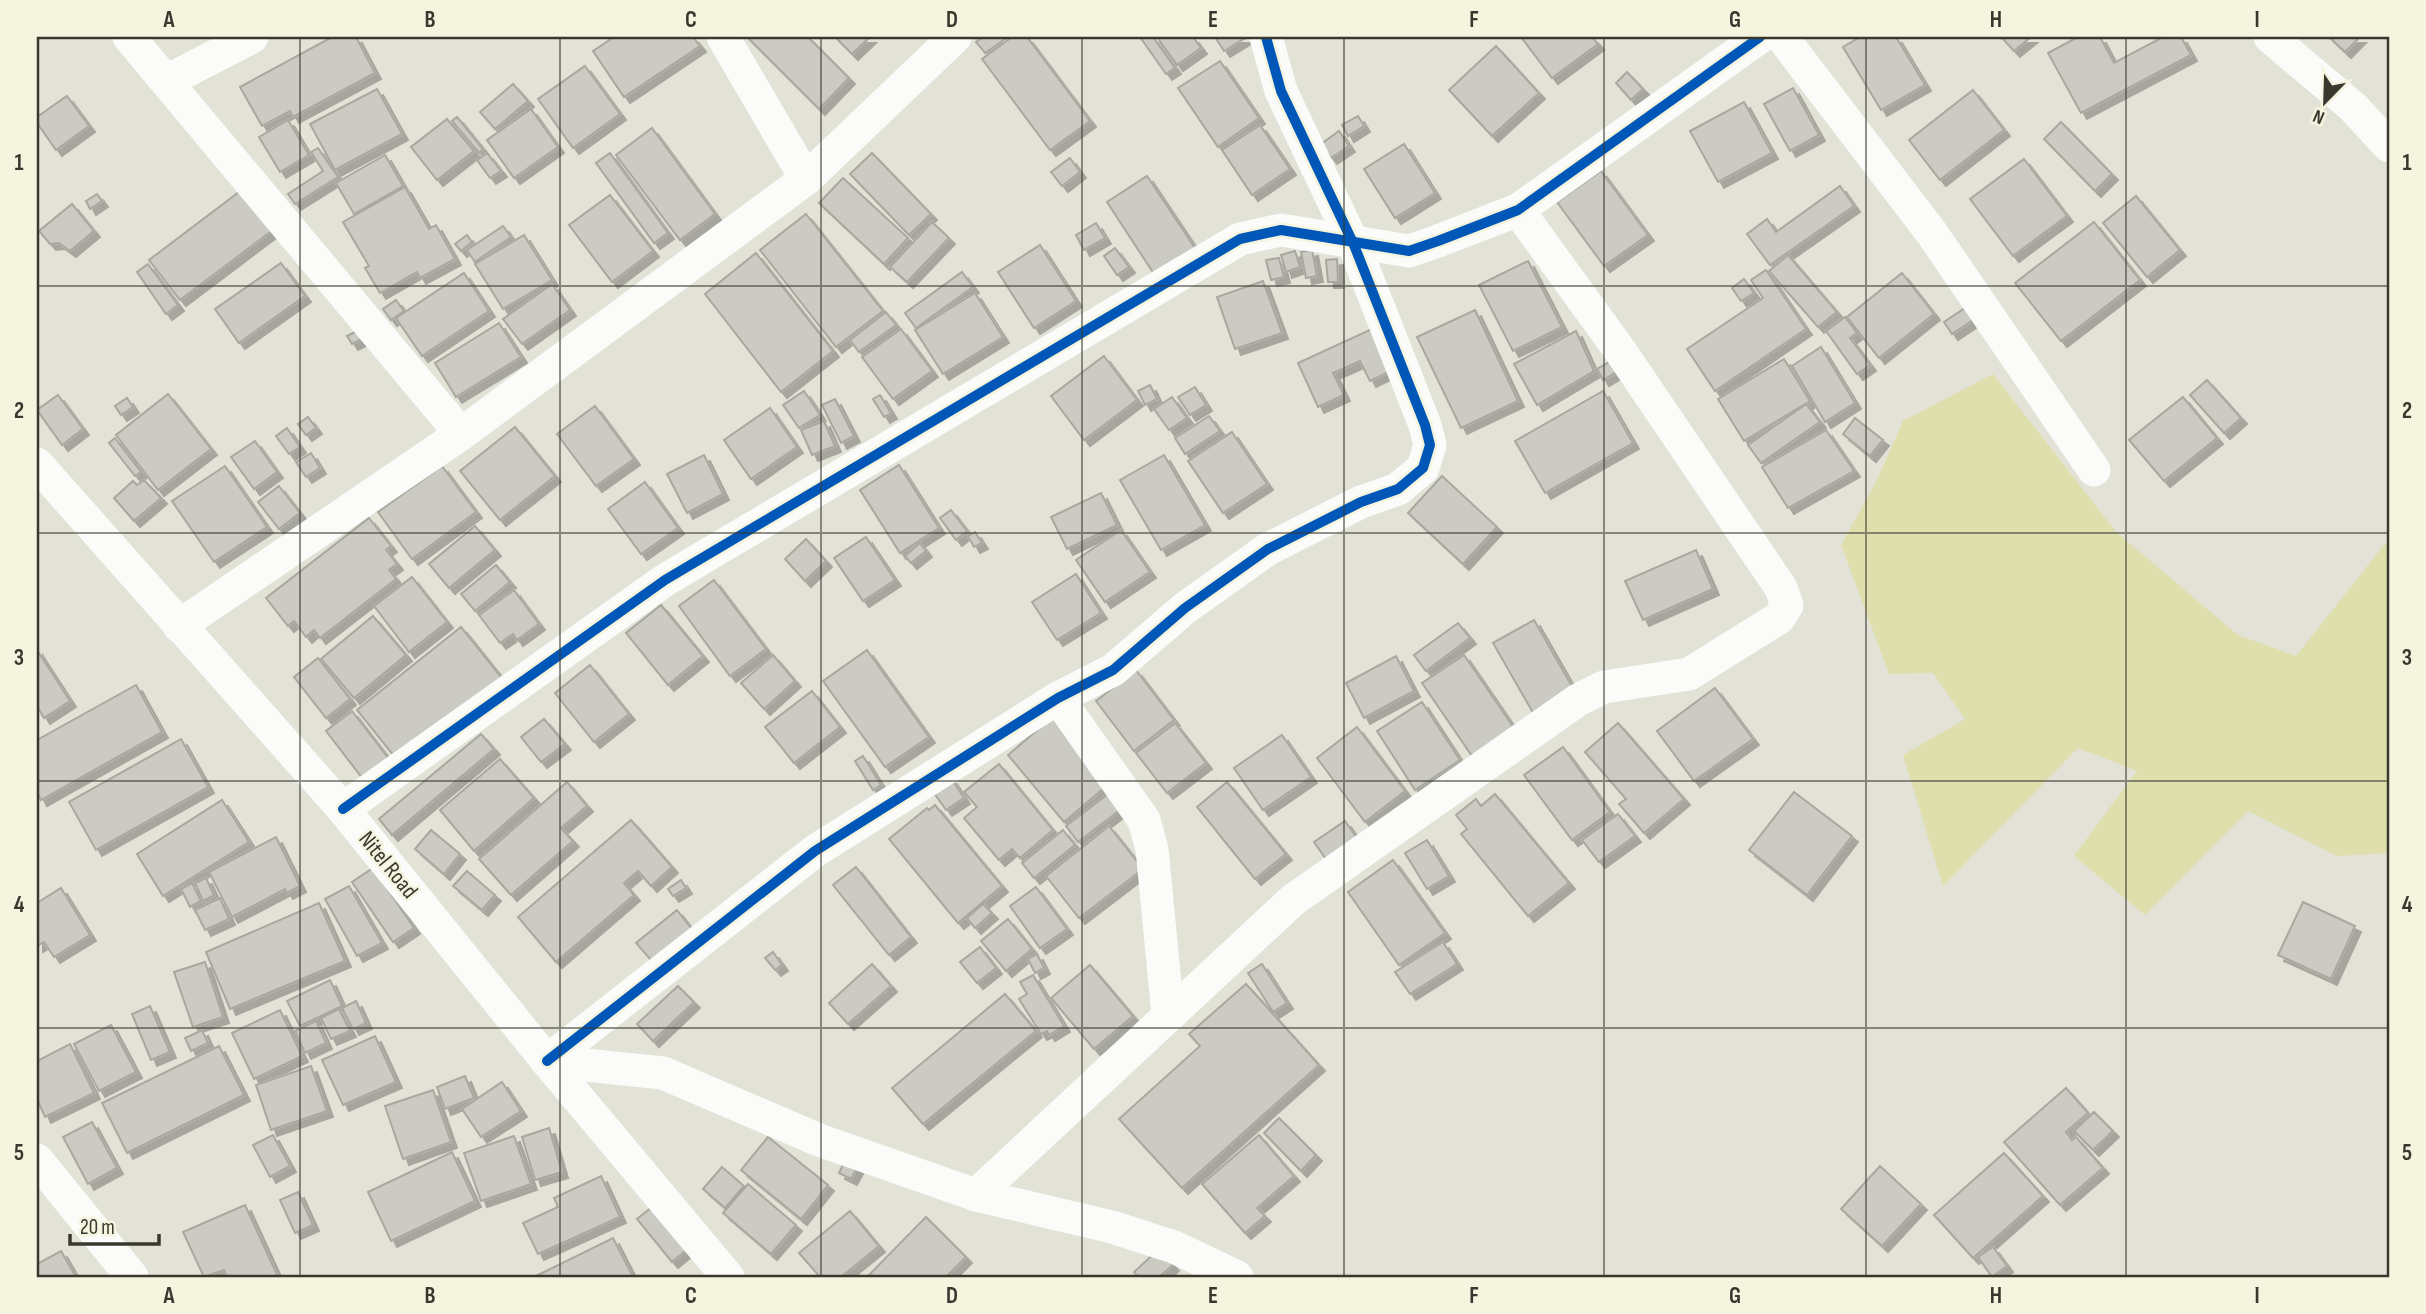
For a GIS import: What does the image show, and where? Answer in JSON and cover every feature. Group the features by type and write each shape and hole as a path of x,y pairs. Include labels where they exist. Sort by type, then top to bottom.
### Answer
{"street":[{"path":"129,37 461,434"},
{"path":"167,81 252,37"},
{"path":"723,37 806,179"},
{"path":"179,626 461,434 806,179 899,87 955,37"},
{"path":"547,1061 815,851 1058,698 1113,670 1185,608 1268,549 1361,502 1398,489 1423,468 1430,445 1425,425 1354,244 1281,92 1266,37"},
{"path":"343,809 665,580 1240,239 1281,230 1409,251 1518,209 1760,37"},
{"path":"1782,37 1931,232 2094,470"},
{"path":"2270,37 2353,107 2389,146"},
{"path":"976,1195 1293,900 1578,700 1604,687 1689,674 1779,618 1787,605 1781,589 1621,352 1518,209"},
{"name":"Nitel Road","path":"37,464 343,809 547,1061 728,1277"},
{"path":"1058,698 1144,820 1152,849 1168,1016"},
{"path":"547,1061 663,1073 818,1140 976,1195 1112,1227 1174,1247 1237,1277"},
{"path":"37,1160 132,1277"}],"green space":[{"path":"1993,374 2116,532 2238,635 2296,656 2384,545 2389,543 2389,853 2337,856 2248,811 2145,915 2074,856 2137,771 2078,748 1943,886 1903,755 1965,719 1933,673 1889,674 1841,545 1876,482 1903,421"}],"building":[{"path":"332,37 356,37 375,73 293,117 290,111 262,126 240,87"},
{"path":"614,37 693,37 700,46 624,97 593,51"},
{"path":"747,37 808,37 849,78 819,109"},
{"path":"835,37 870,37 852,54"},
{"path":"983,37 1008,37 985,53 976,42"},
{"path":"1012,37 1027,37 1090,121 1050,150 982,59"},
{"path":"1140,37 1153,37 1175,68 1166,74"},
{"path":"1157,37 1193,37 1201,48 1177,65"},
{"path":"1215,37 1247,37 1224,51"},
{"path":"1521,37 1592,37 1598,44 1552,78"},
{"path":"1860,37 1896,37 1925,85 1881,110 1843,47"},
{"path":"2001,37 2031,37 2014,51"},
{"path":"2078,37 2100,37 2114,63 2163,37 2181,37 2191,55 2081,113 2048,53"},
{"path":"2329,37 2360,37 2345,52"},
{"path":"1496,46 1539,93 1492,136 1449,90"},
{"path":"1220,61 1259,118 1218,147 1178,88"},
{"path":"585,66 620,114 573,148 538,99"},
{"path":"1627,72 1643,89 1631,100 1616,83"},
{"path":"513,84 528,101 495,129 480,112"},
{"path":"1793,88 1819,135 1790,151 1764,104"},
{"path":"377,89 402,134 335,170 310,124"},
{"path":"1973,90 2004,130 1940,180 1909,140"},
{"path":"67,96 89,126 56,150 37,123 37,117"},
{"path":"1744,102 1772,153 1718,182 1690,131"},
{"path":"531,109 558,147 514,178 487,140"},
{"path":"1358,116 1364,126 1348,136 1342,125"},
{"path":"457,117 483,149 479,153 452,121"},
{"path":"447,119 474,151 437,180 411,147"},
{"path":"288,120 309,155 280,172 259,137"},
{"path":"2061,122 2112,174 2095,191 2044,139"},
{"path":"1260,125 1290,169 1252,195 1222,150"},
{"path":"652,128 715,214 680,240 616,155"},
{"path":"1339,131 1349,146 1331,158 1321,144"},
{"path":"1404,144 1435,193 1395,218 1364,169"},
{"path":"318,148 338,177 295,204 288,194 323,171 311,152"},
{"path":"487,153 501,171 490,178 477,160"},
{"path":"610,153 668,233 654,243 596,163"},
{"path":"872,153 931,214 909,235 850,174"},
{"path":"385,155 403,186 354,214 336,183"},
{"path":"1070,158 1080,172 1062,186 1051,172"},
{"path":"2024,159 2067,216 2013,256 1970,199"},
{"path":"1601,171 1648,235 1604,266 1557,202"},
{"path":"1147,176 1195,248 1154,274 1107,202"},
{"path":"843,178 908,238 884,264 819,203"},
{"path":"1840,186 1854,206 1770,265 1747,234 1767,219 1776,232"},
{"path":"405,187 429,229 436,225 455,259 420,278 417,272 380,293 365,268 369,266 343,222"},
{"path":"243,189 273,230 180,300 149,260"},
{"path":"97,194 102,201 90,209 86,201"},
{"path":"610,195 653,251 612,282 569,225"},
{"path":"2136,196 2180,250 2147,277 2103,223"},
{"path":"72,204 94,231 70,251 59,243 50,244 39,231"},
{"path":"806,214 883,311 836,347 760,250"},
{"path":"932,222 949,238 907,282 890,267"},
{"path":"2094,222 2140,280 2061,341 2015,283"},
{"path":"1096,223 1105,238 1084,250 1076,235"},
{"path":"503,226 511,237 475,262 467,250"},
{"path":"467,235 472,242 461,251 455,244"},
{"path":"524,235 552,280 503,309 475,264"},
{"path":"1040,245 1076,301 1034,328 998,272"},
{"path":"1115,248 1129,267 1117,275 1104,256"},
{"path":"1312,250 1317,276 1306,278 1301,252"},
{"path":"1295,251 1300,267 1286,272 1281,255"},
{"path":"756,253 833,351 781,392 705,294"},
{"path":"1788,255 1837,312 1818,327 1769,271"},
{"path":"1279,258 1284,277 1271,280 1266,260"},
{"path":"1337,259 1338,282 1328,282 1326,260"},
{"path":"1528,261 1562,327 1513,351 1479,285"},
{"path":"281,263 305,296 239,343 215,309"},
{"path":"148,264 178,305 166,314 137,272"},
{"path":"1766,270 1806,329 1715,391 1687,349 1763,298 1751,280"},
{"path":"962,272 973,287 916,328 905,313"},
{"path":"464,273 489,311 422,356 396,318"},
{"path":"1902,273 1934,314 1879,358 1847,317"},
{"path":"1744,279 1754,293 1741,301 1732,288"},
{"path":"1263,281 1282,333 1235,349 1217,297"},
{"path":"552,284 570,310 522,344 503,319"},
{"path":"975,293 1003,337 943,374 915,330"},
{"path":"396,300 404,311 391,320 383,309"},
{"path":"1965,308 1973,320 1952,334 1944,322"},
{"path":"1475,310 1518,401 1461,428 1417,337"},
{"path":"886,312 896,325 859,352 850,340"},
{"path":"1845,317 1857,333 1850,338 1870,365 1857,374 1826,331"},
{"path":"499,323 521,357 456,397 435,363"},
{"path":"1376,327 1395,369 1370,381 1360,361 1333,373 1344,395 1318,407 1298,363"},
{"path":"361,329 366,337 352,344 347,336"},
{"path":"901,329 932,371 893,399 862,357"},
{"path":"1576,331 1594,371 1537,405 1514,364"},
{"path":"1821,347 1855,403 1825,422 1792,366"},
{"path":"1104,356 1137,400 1084,440 1051,396"},
{"path":"1784,359 1810,401 1744,441 1718,399"},
{"path":"1613,360 1618,371 1603,380 1597,369"},
{"path":"2207,380 2241,418 2224,433 2190,395"},
{"path":"1150,385 1157,399 1145,405 1138,391"},
{"path":"1195,387 1206,405 1190,415 1178,397"},
{"path":"804,391 820,415 799,428 783,405"},
{"path":"1603,391 1633,443 1545,493 1515,441"},
{"path":"168,394 211,449 158,490 116,435"},
{"path":"58,395 83,429 62,445 37,410"},
{"path":"880,395 891,413 884,417 873,399"},
{"path":"1172,397 1187,418 1169,430 1154,409"},
{"path":"2183,397 2217,438 2164,481 2129,440"},
{"path":"127,398 133,407 121,415 115,406"},
{"path":"835,399 854,436 841,443 822,405"},
{"path":"1806,404 1820,422 1761,463 1748,445"},
{"path":"595,406 634,459 596,486 557,434"},
{"path":"770,408 797,447 751,479 724,440"},
{"path":"1209,416 1220,431 1185,454 1175,438"},
{"path":"308,417 316,428 306,435 298,424"},
{"path":"1855,418 1883,440 1870,456 1843,434"},
{"path":"824,421 835,446 812,455 801,430"},
{"path":"515,427 555,476 500,520 460,471"},
{"path":"287,428 300,447 289,454 276,436"},
{"path":"1826,430 1854,471 1788,508 1762,467"},
{"path":"1232,432 1267,484 1223,513 1188,461"},
{"path":"115,438 141,472 135,476 109,443"},
{"path":"255,441 277,472 254,489 231,457"},
{"path":"311,453 320,468 306,477 296,462"},
{"path":"704,455 723,494 687,513 667,474"},
{"path":"1164,455 1205,525 1161,550 1120,480"},
{"path":"899,465 939,528 900,553 860,490"},
{"path":"225,466 267,527 214,562 172,501"},
{"path":"442,466 476,512 412,559 378,512"},
{"path":"1442,476 1497,527 1463,564 1408,513"},
{"path":"144,480 161,498 134,521 114,498 133,481 137,485"},
{"path":"645,482 678,528 641,554 608,509"},
{"path":"279,486 300,513 279,529 258,502"},
{"path":"1101,493 1117,525 1067,549 1051,517"},
{"path":"951,510 967,531 956,540 940,518"},
{"path":"369,518 391,546 386,550 397,564 389,570 396,579 320,638 314,630 306,637 294,621 288,626 266,598"},
{"path":"475,526 495,550 449,588 429,564"},
{"path":"1121,530 1150,572 1105,602 1076,560"},
{"path":"975,532 982,543 974,547 968,536"},
{"path":"866,537 895,580 863,601 834,558"},
{"path":"806,539 826,561 805,581 785,559"},
{"path":"920,543 926,551 911,563 905,556"},
{"path":"1696,550 1713,589 1643,620 1625,581"},
{"path":"496,565 510,582 475,611 461,594"},
{"path":"1076,574 1101,613 1057,640 1032,602"},
{"path":"412,577 447,622 409,652 374,606"},
{"path":"714,580 766,649 730,676 679,606"},
{"path":"514,590 539,624 517,640 513,634 500,643 479,615"},
{"path":"661,605 703,656 668,685 626,633"},
{"path":"373,616 406,655 354,698 321,659"},
{"path":"1534,620 1577,695 1536,718 1493,643"},
{"path":"1458,623 1470,638 1426,671 1414,655"},
{"path":"461,627 502,678 398,761 357,710"},
{"path":"37,650 70,701 44,718 37,706"},
{"path":"867,650 929,737 885,767 823,681"},
{"path":"773,655 795,681 764,709 741,683"},
{"path":"1464,655 1514,728 1472,756 1422,683"},
{"path":"1396,656 1414,691 1364,718 1346,683"},
{"path":"318,658 350,699 326,718 294,677"},
{"path":"590,665 629,714 594,742 555,693"},
{"path":"1136,670 1174,720 1134,751 1096,701"},
{"path":"136,685 162,732 41,800 37,792 37,740"},
{"path":"1715,688 1753,739 1694,781 1657,731"},
{"path":"812,691 840,727 794,763 765,727"},
{"path":"1422,702 1460,760 1415,790 1377,731"},
{"path":"352,711 392,763 366,783 326,731"},
{"path":"1053,717 1110,783 1064,822 1008,755"},
{"path":"544,719 565,744 541,762 521,737"},
{"path":"1175,723 1206,763 1167,793 1136,753"},
{"path":"1618,723 1684,799 1644,833 1619,804 1626,799 1585,752"},
{"path":"1357,727 1405,791 1365,822 1317,758"},
{"path":"481,734 494,749 392,835 379,819"},
{"path":"1282,735 1311,777 1263,810 1234,768"},
{"path":"181,739 208,787 96,850 69,802"},
{"path":"1563,747 1610,812 1572,840 1524,775"},
{"path":"863,756 881,785 873,790 855,761"},
{"path":"500,759 534,798 474,851 440,810"},
{"path":"999,764 1053,830 1020,858 1012,849 999,860 964,818 977,807 964,792"},
{"path":"951,778 964,798 946,810 932,790"},
{"path":"567,782 587,806 561,828 573,841 511,895 479,859"},
{"path":"1227,782 1286,854 1255,879 1197,807"},
{"path":"1794,792 1852,836 1807,895 1749,850"},
{"path":"1108,794 1120,810 1078,842 1066,826"},
{"path":"1495,794 1569,883 1528,916 1461,834 1467,829 1456,815 1476,799 1481,806"},
{"path":"222,800 249,842 163,896 137,854"},
{"path":"935,805 1002,886 958,923 889,839 927,808 929,810"},
{"path":"1618,814 1635,836 1599,862 1582,840"},
{"path":"631,820 672,867 651,886 638,871 624,883 634,895 556,962 518,917"},
{"path":"1345,821 1359,841 1328,862 1314,842"},
{"path":"1109,826 1143,869 1079,918 1046,876"},
{"path":"431,830 460,854 444,874 415,849"},
{"path":"1063,830 1075,845 1034,878 1022,863"},
{"path":"276,837 300,886 287,893 285,889 232,917 209,872"},
{"path":"1427,840 1449,876 1427,889 1405,853"},
{"path":"1393,860 1445,933 1399,965 1348,892"},
{"path":"856,867 911,937 889,955 833,885"},
{"path":"373,868 414,928 393,942 352,882"},
{"path":"467,871 495,895 482,910 453,886"},
{"path":"206,878 214,895 203,901 195,883"},
{"path":"681,880 686,888 673,896 668,889"},
{"path":"192,883 201,901 190,907 181,889"},
{"path":"349,886 382,943 357,956 325,899"},
{"path":"1036,887 1067,929 1040,948 1010,906"},
{"path":"61,888 90,935 54,957 44,942 37,946 37,903"},
{"path":"220,898 229,919 205,930 195,910"},
{"path":"2303,902 2355,926 2331,979 2278,955"},
{"path":"319,903 345,961 230,1009 206,952"},
{"path":"983,904 992,913 975,928 967,918"},
{"path":"677,910 697,936 657,967 636,943"},
{"path":"1008,919 1032,949 1006,971 981,941"},
{"path":"1443,942 1457,964 1410,994 1395,972"},
{"path":"980,947 996,968 977,983 960,962"},
{"path":"773,952 782,965 775,970 765,958"},
{"path":"1037,954 1044,968 1035,973 1028,959"},
{"path":"205,962 223,1017 193,1027 174,972"},
{"path":"872,964 891,986 848,1024 829,1003"},
{"path":"1262,964 1287,1003 1273,1012 1248,973"},
{"path":"1090,965 1133,1016 1094,1049 1051,998"},
{"path":"1033,975 1064,1026 1049,1035 1047,1031 1041,1034 1019,999 1027,994 1020,982"},
{"path":"330,980 342,1006 300,1026 287,1001"},
{"path":"1246,984 1319,1065 1182,1188 1119,1119 1200,1046 1189,1034"},
{"path":"678,986 694,1002 653,1041 637,1024"},
{"path":"1005,994 1036,1031 923,1124 892,1088"},
{"path":"356,1001 366,1023 353,1029 342,1008"},
{"path":"150,1006 170,1052 151,1060 132,1014"},
{"path":"339,1009 350,1031 331,1039 321,1018"},
{"path":"280,1010 302,1056 254,1079 232,1033"},
{"path":"316,1021 326,1043 305,1053 295,1031"},
{"path":"111,1025 136,1072 99,1091 74,1044"},
{"path":"202,1030 208,1043 191,1051 185,1038"},
{"path":"375,1036 396,1082 343,1105 322,1060"},
{"path":"70,1044 94,1093 45,1117 37,1099 37,1061"},
{"path":"219,1046 244,1095 127,1153 102,1103"},
{"path":"311,1066 327,1111 271,1130 256,1085"},
{"path":"465,1076 474,1098 445,1109 437,1087"},
{"path":"502,1082 521,1111 481,1137 462,1109"},
{"path":"2066,1088 2088,1113 2066,1132 2072,1140 2076,1137 2103,1168 2060,1205 2004,1142"},
{"path":"433,1090 451,1142 403,1159 385,1106"},
{"path":"2094,1112 2113,1131 2093,1150 2074,1131"},
{"path":"1279,1118 1316,1155 1301,1171 1264,1133"},
{"path":"92,1122 117,1168 88,1184 63,1137"},
{"path":"549,1128 562,1172 535,1180 522,1137"},
{"path":"273,1135 290,1166 270,1177 253,1145"},
{"path":"1259,1135 1294,1176 1257,1208 1265,1216 1245,1233 1202,1184"},
{"path":"514,1136 531,1184 481,1201 464,1153"},
{"path":"768,1137 828,1185 801,1219 741,1170"},
{"path":"452,1152 475,1201 391,1241 368,1192"},
{"path":"2004,1153 2043,1196 1973,1258 1934,1215"},
{"path":"844,1162 857,1168 851,1179 839,1173"},
{"path":"1880,1166 1921,1204 1882,1246 1841,1209"},
{"path":"722,1167 744,1186 725,1208 703,1189"},
{"path":"601,1176 620,1217 538,1254 523,1223 558,1207 554,1198"},
{"path":"748,1184 796,1225 771,1254 723,1213"},
{"path":"298,1192 313,1225 295,1233 280,1200"},
{"path":"656,1204 690,1247 672,1262 637,1219"},
{"path":"245,1205 278,1277 227,1277 224,1270 204,1277 183,1232"},
{"path":"850,1211 879,1246 841,1277 820,1277 799,1253"},
{"path":"926,1217 966,1257 946,1277 867,1277"},
{"path":"613,1238 633,1277 534,1277"},
{"path":"1993,1247 2007,1266 1992,1277 1978,1257"},
{"path":"1159,1249 1173,1265 1159,1277 1138,1277 1134,1272"},
{"path":"61,1251 76,1277 37,1277 37,1264"}],"cycle path":[{"path":"547,1061 815,851 1058,698 1113,670 1185,608 1268,549 1361,502 1398,489 1423,468 1430,445 1425,425 1354,245 1281,91 1266,37"},
{"path":"343,809 665,580 1240,239 1281,230 1409,251 1518,210 1760,37"}]}
